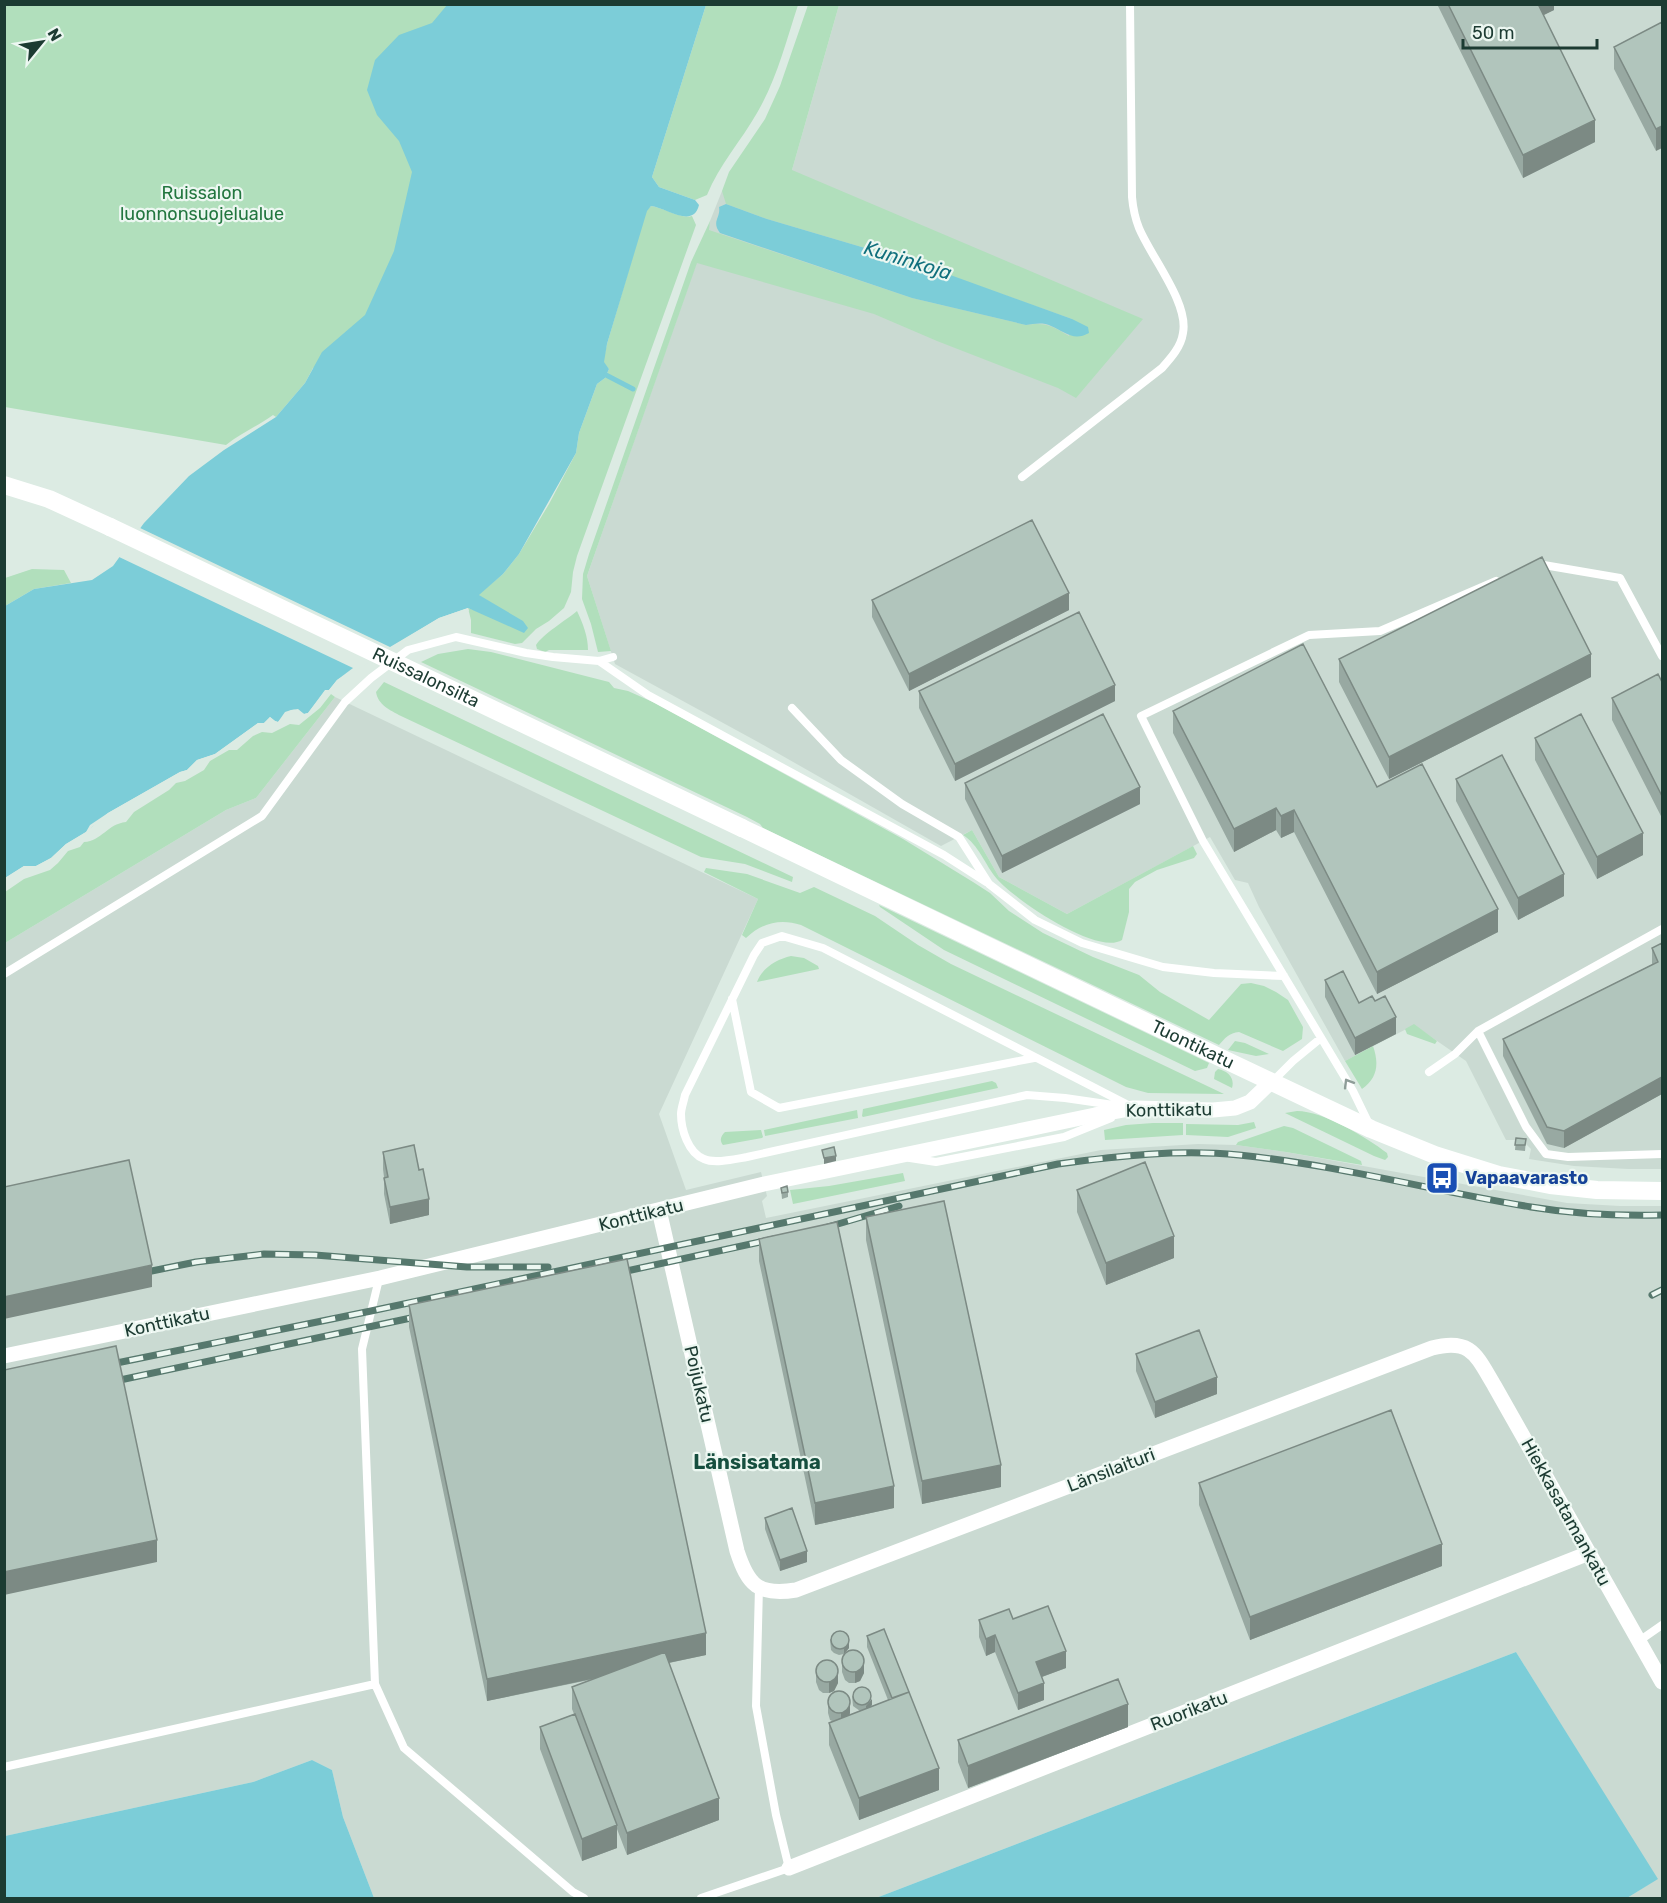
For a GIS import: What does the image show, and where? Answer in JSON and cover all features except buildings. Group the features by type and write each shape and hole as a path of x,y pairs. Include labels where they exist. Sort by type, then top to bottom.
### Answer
{"street":[{"name":"Ruissalonsilta","path":"4,485 49,499 110,527 742,828"},
{"name":"Tuontikatu","path":"742,828 1371,1129 1435,1155 1480,1170 1520,1179 1597,1190 1662,1191"},
{"name":"Konttikatu","path":"4,1356 380,1278 764,1184 1134,1108 1213,1110 1235,1108 1250,1102 1272,1082"},
{"name":"Poijukatu","path":"659,1210 737,1551 746,1575 759,1587"},
{"name":"Länsilaituri","path":"759,1587 778,1593 796,1590 1432,1348 1445,1345 1464,1347"},
{"name":"Hiekkasatamankatu","path":"1464,1347 1476,1356 1494,1385 1662,1682"},
{"name":"Ruorikatu","path":"789,1868 1589,1553"}],"lane":[{"path":"1022,477 1162,368 1173,357 1184,333 1180,308 1140,230 1133,207 1130,4"},
{"path":"1526,568 1536,564 1620,578 1662,656"},
{"path":"1371,1129 1353,1090 1203,841 1141,716 1309,636 1380,631 1505,577"},
{"path":"4,974 262,816 345,702 371,678 408,650 456,637 526,653 600,661 613,657"},
{"path":"600,661 648,695 944,855 989,884 1035,920 1082,943 1163,967 1214,973 1284,976"},
{"path":"792,708 840,760 902,804 959,837 989,884"},
{"path":"1429,1072 1455,1054 1478,1031 1662,929"},
{"path":"782,936 823,948 1134,1108 1027,1095 725,1161 704,1160 691,1150 684,1134 681,1114 685,1095 754,955 762,943 782,936"},
{"path":"732,999 751,1092 779,1108 1034,1058"},
{"path":"1478,1031 1526,1127 1546,1154 1568,1157 1662,1154"},
{"path":"1272,1082 1321,1038"},
{"path":"380,1278 362,1349 375,1684 404,1748 584,1899"},
{"path":"700,1899 789,1868 774,1804 756,1706 759,1587"},
{"path":"1639,1641 1662,1626"},
{"path":"4,1767 375,1684"}],"shaded area":[{"path":"839,5 1662,5 1662,1169 1574,1166 1529,1159 1531,1149 1522,1140 1506,1140 1466,1061 1414,1025 1345,1061 1259,907 1248,883 1235,880 1210,837 1067,914 999,877 972,830 941,846 615,664 587,576 722,191 792,170"},
{"path":"335,697 758,899 659,1114 686,1190 761,1172 767,1196 762,1201 766,1218 1101,1150 1198,1144 1236,1145 1286,1152 1567,1203 1662,1206 1662,1898 1627,1898 1657,1879 1516,1652 876,1898 374,1898 343,1817 332,1770 312,1760 253,1782 5,1836 5,943 226,810 256,798"}],"green space":[{"name":"Ruissalon luonnonsuojelualue","path":"4,5 480,5 381,344 313,368 305,383 276,417 273,415 226,445 5,407"},
{"path":"706,5 798,5 764,100 718,173 707,195 695,200 659,187 652,177"},
{"path":"808,5 839,5 792,170 1143,319 1076,398 1058,388 874,314 697,263 587,576 611,651 598,652 582,599 583,574 691,262 710,221 709,230 912,298 1026,325 1049,326 1069,336 1072,319 931,269 912,267 892,256 767,219 726,204 722,191 729,172 765,119 780,86"},
{"path":"651,206 682,216 692,216 696,225 577,556 571,592 564,608 522,643 515,644 471,633 468,608 485,614 495,605 478,595 503,574 519,554 576,453 579,433 597,384 605,378 609,369 603,362 607,344 646,211"},
{"path":"32,569 64,570 71,583 34,589 5,606 5,578"},
{"path":"577,611 585,630 588,650 549,650 545,652 537,649 536,645 544,636"},
{"path":"468,649 491,652 609,682 614,688 628,691 655,703 903,839 990,893 1009,911 1043,933 1093,957 1139,975 1160,992 1209,1020 1241,984 1251,983 1264,986 1288,1000 1303,1027 1302,1039 1283,1051 1239,1032 1225,1038 1219,1045 421,662 438,654"},
{"path":"384,682 793,877 792,882 745,864 701,857 401,716 385,707 377,697 376,692"},
{"path":"331,694 335,697 256,798 226,810 5,943 5,892 24,879 50,870 68,851 95,839 119,823 126,822 134,812 176,783 185,781 204,770 210,761 229,750 237,750 253,736 262,732 272,733 290,724 299,725 320,708"},
{"path":"972,830 999,877 1067,914 1193,846 1197,854 1194,858 1157,870 1135,882 1129,889 1129,912 1122,940 1110,943 1094,940 1056,923 1006,888 993,874 978,850 963,835"},
{"path":"706,868 747,874 800,893 814,887 875,916 951,964 1224,1094 1148,1093 1126,1087 801,925 786,922 772,923 746,938 742,935 758,899 704,872"},
{"path":"879,905 1209,1063 1207,1068 1195,1071 944,950"},
{"path":"791,956 804,958 818,966 819,969 757,982 762,972 771,965"},
{"path":"1414,1024 1437,1041 1435,1044 1407,1034 1405,1029"},
{"path":"1235,1041 1269,1054 1256,1056 1228,1050"},
{"path":"1373,1046 1376,1070 1371,1080 1362,1089 1345,1061"},
{"path":"1218,1069 1230,1075 1232,1088 1214,1079"},
{"path":"992,1081 998,1088 862,1116 863,1109"},
{"path":"857,1110 858,1118 765,1136 764,1130"},
{"path":"1297,1111 1319,1115 1344,1126 1387,1153 1388,1157 1385,1160 1374,1156 1285,1113"},
{"path":"1254,1122 1256,1128 1228,1137 1186,1135 1186,1124 1238,1125"},
{"path":"1183,1123 1183,1135 1105,1140 1104,1130 1126,1125"},
{"path":"1284,1126 1293,1128 1361,1161 1362,1165 1236,1145 1238,1142"},
{"path":"761,1130 762,1138 723,1145 721,1141 725,1132"},
{"path":"903,1173 905,1181 793,1204 790,1190 829,1186"}],"water":[{"path":"447,5 706,5 652,177 659,187 695,200 699,205 691,216 679,215 651,206 647,211 607,344 604,362 609,369 605,378 597,384 579,433 576,453 519,554 503,574 479,595 523,621 528,628 524,633 468,608 439,618 337,680 308,713 293,710 278,722 270,717 264,723 258,723 215,754 197,760 187,770 108,813 51,858 36,866 24,866 5,878 5,606 34,589 92,580 113,566 144,523 189,476 224,450 276,417 305,383 322,352 365,315 394,251 412,172 399,141 377,115 367,90 375,60 399,35 432,23"},
{"path":"726,204 767,219 892,256 912,267 931,268 1072,319 1088,327 1089,333 1073,336 1045,324 1026,325 912,298 720,233 716,225 719,207"},
{"path":"1516,1652 1658,1879 1627,1898 876,1898"},
{"path":"312,1760 332,1770 343,1817 374,1898 5,1898 5,1836 253,1782"}],"pier":[{"path":"138,527 390,647 439,618 468,608 469,611 440,620 353,672 327,693 310,715 304,717 292,713 279,724 270,721 266,726 259,726 217,756 199,762 189,773 181,774 110,815 92,827 87,835 67,846 38,869 25,869 4,881 24,866 36,866 51,858 108,813 187,770 197,760 215,754 258,723 264,723 270,717 278,722 285,712 291,710 298,709 304,714 308,713 325,690 329,690 337,680 353,668 117,556"}],"waterway":[{"path":"606,375 633,389"}],"railway":[{"path":"102,1366 1058,1164 1126,1156 1216,1153 1276,1159 1547,1209 1597,1214 1662,1215"},
{"path":"821,1229 899,1206"},
{"path":"613,1274 774,1239"},
{"path":"137,1274 196,1262 264,1254 315,1255 467,1267 548,1267"},
{"path":"1652,1295 1662,1290"},
{"path":"106,1383 425,1315"}],"place":[{"name":"Vapaavarasto","path":"1442,1178"}],"district":[{"name":"Länsisatama","path":"757,1462"}],"water label":[{"name":"Kuninkoja","path":"908,260"}]}
